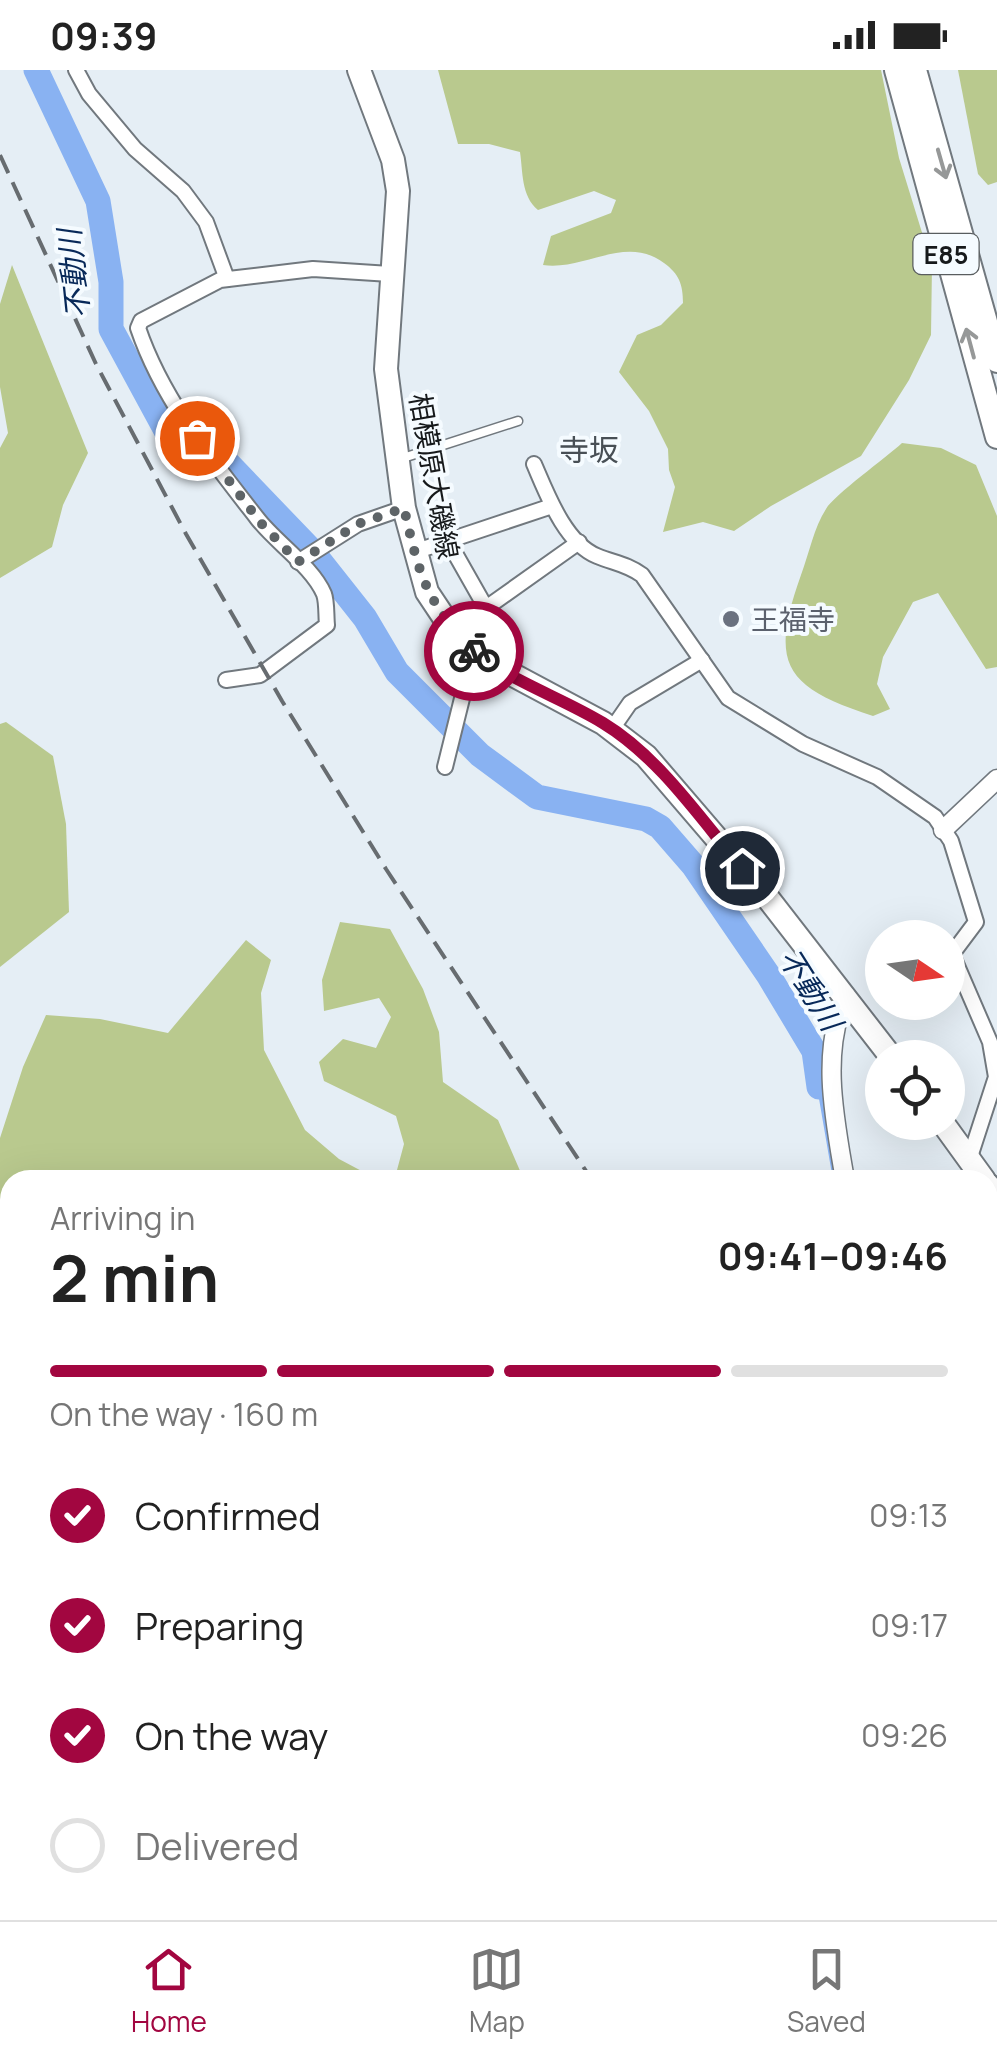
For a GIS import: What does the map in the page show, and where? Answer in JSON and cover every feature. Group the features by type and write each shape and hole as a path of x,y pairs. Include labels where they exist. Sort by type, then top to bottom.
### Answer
{"main road":[{"name":"相模原大磯線","path":"359,70 393,160 398,191 386,368 404,508 427,592 449,625 474,650 504,672 612,729 657,768 767,897 879,1040"},
{"name":"E85","path":"896,70 997,437"},
{"name":"E85","path":"916,70 997,361"},
{"path":"955,1140 976,1170"}],"street":[{"path":"76,70 89,94 135,149 183,191 206,222 227,279"},
{"path":"226,680 260,675 327,625 324,594 260,522 176,410 147,355 138,328 142,321 227,279 313,269 390,274"},
{"path":"534,464 552,506 579,542 594,555 626,563 642,575 728,698 802,744 877,777 935,818 951,841 976,922 952,954 990,1042 996,1077 969,1160"},
{"path":"414,552 552,506"},
{"path":"298,562 358,524 404,508"},
{"path":"448,541 486,608 579,542"},
{"path":"445,766 474,650"},
{"path":"612,729 630,703 702,660"},
{"path":"944,830 997,778"},
{"path":"844,1170 830,1051 834,1021 846,996"}],"lane":[{"path":"398,460 518,421"}],"green space":[{"path":"438,70 881,70 899,158 932,265 931,335 909,380 861,456 734,531 703,522 663,532 675,487 668,449 649,411 619,372 637,335 661,325 683,303 679,280 664,263 635,252 543,265 551,236 611,213 616,200 594,191 538,210 526,191 520,152 489,144 458,144"},
{"path":"958,70 997,70 997,182 988,185 978,174"},
{"path":"12,265 88,453 63,505 52,547 0,578 0,448 8,433 0,387 0,304"},
{"path":"902,443 941,448 976,465 997,516 997,667 986,669 938,593 913,602 883,657 877,684 890,709 873,716 820,694 803,682 786,651 786,630 812,541 826,509"},
{"path":"6,722 53,756 66,824 69,912 0,967 0,724"},
{"path":"340,922 390,929 423,989 439,1032 443,1082 498,1120 520,1170 397,1170 404,1144 396,1116 324,1081 319,1062 343,1039 376,1048 391,1017 379,998 324,1011 322,980"},
{"path":"246,940 271,960 261,993 264,1050 305,1130 339,1159 360,1170 0,1170 0,1138 23,1067 46,1015 100,1019 168,1033"}],"waterway":[{"name":"不動川","path":"36,70 98,201 111,282 111,329 169,436 217,452 312,551 365,618 397,672 480,755 537,797 646,819 660,827 693,865 769,976 814,1051 819,1087"},
{"name":"不動川","path":"819,1087 833,1170"}],"railway":[{"path":"0,155 96,364 186,534 282,701 386,869 585,1170"}],"way so far":[{"path":"197,438 260,522 298,562 358,524 404,508 427,592 449,625 474,651"}],"place":[{"name":"王福寺","path":"731,619"}],"district":[{"name":"寺坂","path":"589,449"}],"route":[{"path":"474,651 504,672 622,736 646,756 742,868"}]}
